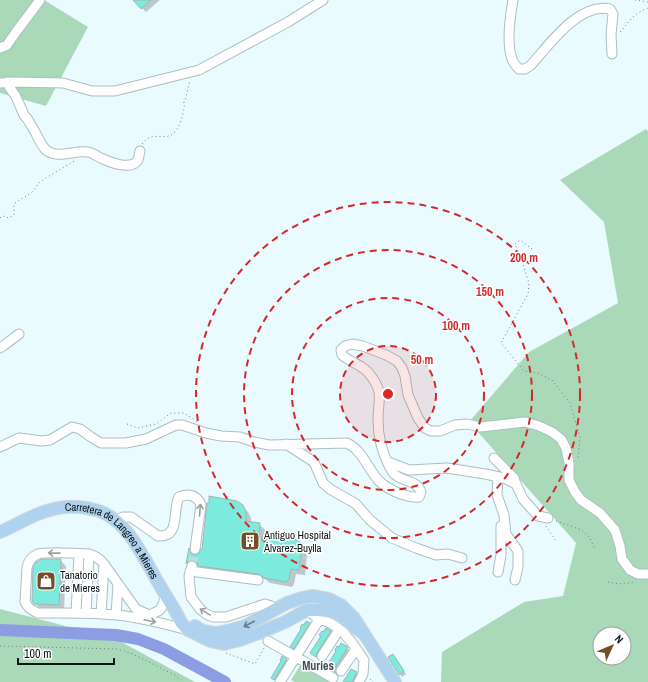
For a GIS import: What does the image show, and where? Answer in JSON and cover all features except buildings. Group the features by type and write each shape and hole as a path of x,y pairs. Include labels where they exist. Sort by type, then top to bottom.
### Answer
{"main road":[{"name":"Carretera de Langreo a Mieres","path":"0,532 37,514 62,507 81,507 99,511 116,521 134,542 181,622 188,630 210,641 224,644 267,636 285,622 307,610 334,612 364,634"},
{"name":"Carretera de Langreo a Mieres","path":"179,617 204,631 216,633 245,626 287,603 302,598 313,596 328,599 341,605 354,618 395,682"},
{"path":"287,603 298,604 307,610 309,602 313,596"},
{"path":"267,636 277,619 277,614 274,610"}],"street":[{"path":"0,48 7,45 40,0"},
{"path":"4,82 63,83 92,91 115,90 199,70 288,22 323,0"},
{"path":"513,0 509,24 510,45 512,60 519,69 525,69 531,65 565,27 576,18 596,8 610,9 613,14 611,38 612,54"},
{"path":"4,82 15,96 45,149 50,152 62,154 88,152 125,166 135,164 138,160 140,151"},
{"path":"0,348 19,334"},
{"path":"0,447 19,438 42,441 50,440 72,427 80,429 101,443 126,443 146,439 176,425 182,425 206,434 240,436 254,442 269,445 347,443 353,446 379,481 387,488 409,497 419,497 421,492 416,484 402,479 394,474 380,443 378,418 380,396 379,389 374,379 366,370 342,355 341,350 345,346 352,344 363,346 397,361 406,376 408,395 413,408 425,428 432,431 440,431 455,425 467,424 480,427 525,422 552,432 561,439 566,448 569,463 569,480 575,492 581,500 600,512 615,530 622,559 630,570 638,574 647,574"},
{"path":"286,444 314,462 323,483 330,489 356,504 370,520 392,538 436,554 448,554 462,558"},
{"path":"494,458 514,478 523,499 538,516 548,518"},
{"path":"388,462 409,470 447,468 504,478 516,484"},
{"path":"498,477 497,495 504,515 506,534 518,551 518,567 515,580"},
{"path":"116,521 123,517 131,517 158,536 168,535 174,526 175,508 179,496 183,495 196,497 201,505 195,549"},
{"path":"498,572 501,555 501,507"},
{"path":"165,595 164,602 160,610 154,614 149,615 136,609 104,564 89,554 40,553 31,558 26,568 25,602 31,610 38,613 116,615 166,624 188,630"},
{"path":"79,554 81,613"},
{"path":"81,613 89,554"},
{"path":"101,614 104,564"},
{"path":"258,580 191,568 189,576 191,597 200,609 213,617 226,617 265,604 271,606 274,610"},
{"path":"116,615 118,584"},
{"path":"130,617 132,603"},
{"path":"307,610 343,632 364,660 363,674 359,682"},
{"path":"280,682 320,618"},
{"path":"322,656 339,630"},
{"path":"267,636 296,656 334,678"},
{"path":"341,671 356,649"}],"path":[{"path":"635,0 648,2"},
{"path":"611,38 625,28 629,21 638,13 648,8"},
{"path":"140,151 143,143 149,138 172,134 178,128 188,87 191,79 199,70"},
{"path":"0,218 3,216 10,218 14,215 14,204 19,200 24,199 41,181 76,159"},
{"path":"532,249 520,240 515,244 529,283 528,294 501,343 524,371 538,373 552,380 570,403 580,437 578,458 569,463"},
{"path":"538,516 556,541"},
{"path":"548,518 582,530 590,538 596,549"},
{"path":"608,582 619,584 639,582 647,574"},
{"path":"0,646 116,649 138,656 184,682"}],"green space":[{"path":"0,0 44,0 88,27 46,106 0,93"},
{"path":"646,129 648,131 648,682 441,682 442,652 524,602 563,596 576,543 469,422 529,352 618,303 604,222 560,180"},
{"path":"0,609 116,639 195,682 0,682"},
{"path":"302,662 331,682 295,682 291,680"}],"waterway":[{"path":"0,630 116,635 138,639 164,649 225,682"}],"tunnel":[{"path":"192,566 195,549"}],"place":[{"name":"Antiguo Hospital Álvarez-Buylla","path":"250,541"},
{"name":"Tanatorio de Mieres","path":"46,581"}],"district":[{"name":"Muries","path":"318,666"}]}
